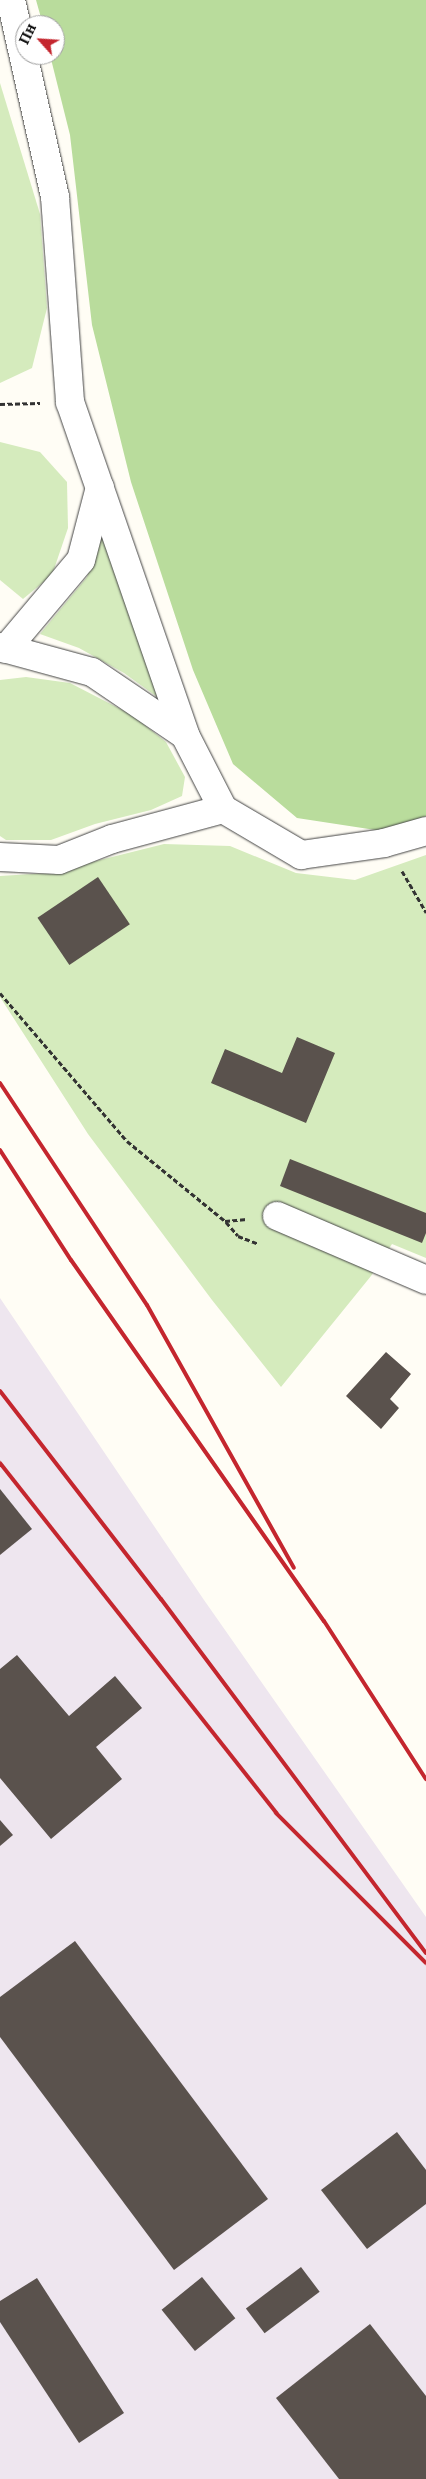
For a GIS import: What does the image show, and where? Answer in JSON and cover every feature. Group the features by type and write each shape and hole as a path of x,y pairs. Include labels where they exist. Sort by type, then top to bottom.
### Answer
{"street":[{"path":"11,0 55,197 70,402 185,736 223,809 301,855 384,843 426,830"},
{"path":"100,487 81,560 3,648 92,672 185,736"},
{"path":"0,857 59,860 112,839 223,809"},
{"path":"277,1216 426,1280"}],"path":[{"path":"0,404 70,402"},
{"path":"384,843 426,912"},
{"path":"0,993 127,1141 226,1221 277,1216"}],"shaded area":[{"path":"0,1298 204,1600 426,1917 426,2479 0,2479"}],"green space":[{"path":"36,0 426,0 426,816 382,831 297,818 233,764 193,670 131,482 92,325 70,135 52,65 65,65 65,15 40,15"},
{"path":"0,83 40,214 47,308 32,368 0,383"},
{"path":"0,442 40,452 67,482 68,528 52,575 23,599 0,580"},
{"path":"102,530 167,704 124,673 79,648 40,634 87,577"},
{"path":"26,677 70,683 132,715 166,742 185,777 182,796 151,810 95,824 51,840 6,840 0,836 0,680"},
{"path":"164,844 230,846 296,873 355,880 426,855 426,1258 392,1244 371,1276 281,1387 212,1300 88,1134 0,997 0,876 48,873"}],"building":[{"path":"98,877 130,924 69,965 37,918"},
{"path":"297,1037 335,1053 306,1123 211,1083 225,1049 282,1073"},
{"path":"290,1159 426,1213 426,1233 422,1243 280,1186"},
{"path":"386,1352 411,1374 390,1399 399,1408 381,1429 346,1396"},
{"path":"0,1489 32,1529 0,1555"},
{"path":"17,1655 69,1716 115,1676 142,1708 96,1747 122,1779 51,1839 0,1778 0,1669"},
{"path":"0,1820 13,1835 0,1846"},
{"path":"75,1941 268,2199 174,2270 0,2037 0,1997"},
{"path":"397,2132 426,2170 426,2204 367,2249 321,2190"},
{"path":"301,2267 320,2292 265,2333 246,2309"},
{"path":"202,2277 235,2318 195,2351 162,2310"},
{"path":"37,2278 124,2413 79,2443 0,2322 0,2301"},
{"path":"370,2324 426,2396 426,2479 339,2479 276,2398"}],"railway":[{"path":"0,1083 147,1305 294,1568"},
{"path":"0,1150 71,1260 324,1621 426,1779"},
{"path":"0,1391 161,1599 426,1953"},
{"path":"0,1463 276,1813 426,1963"}]}
